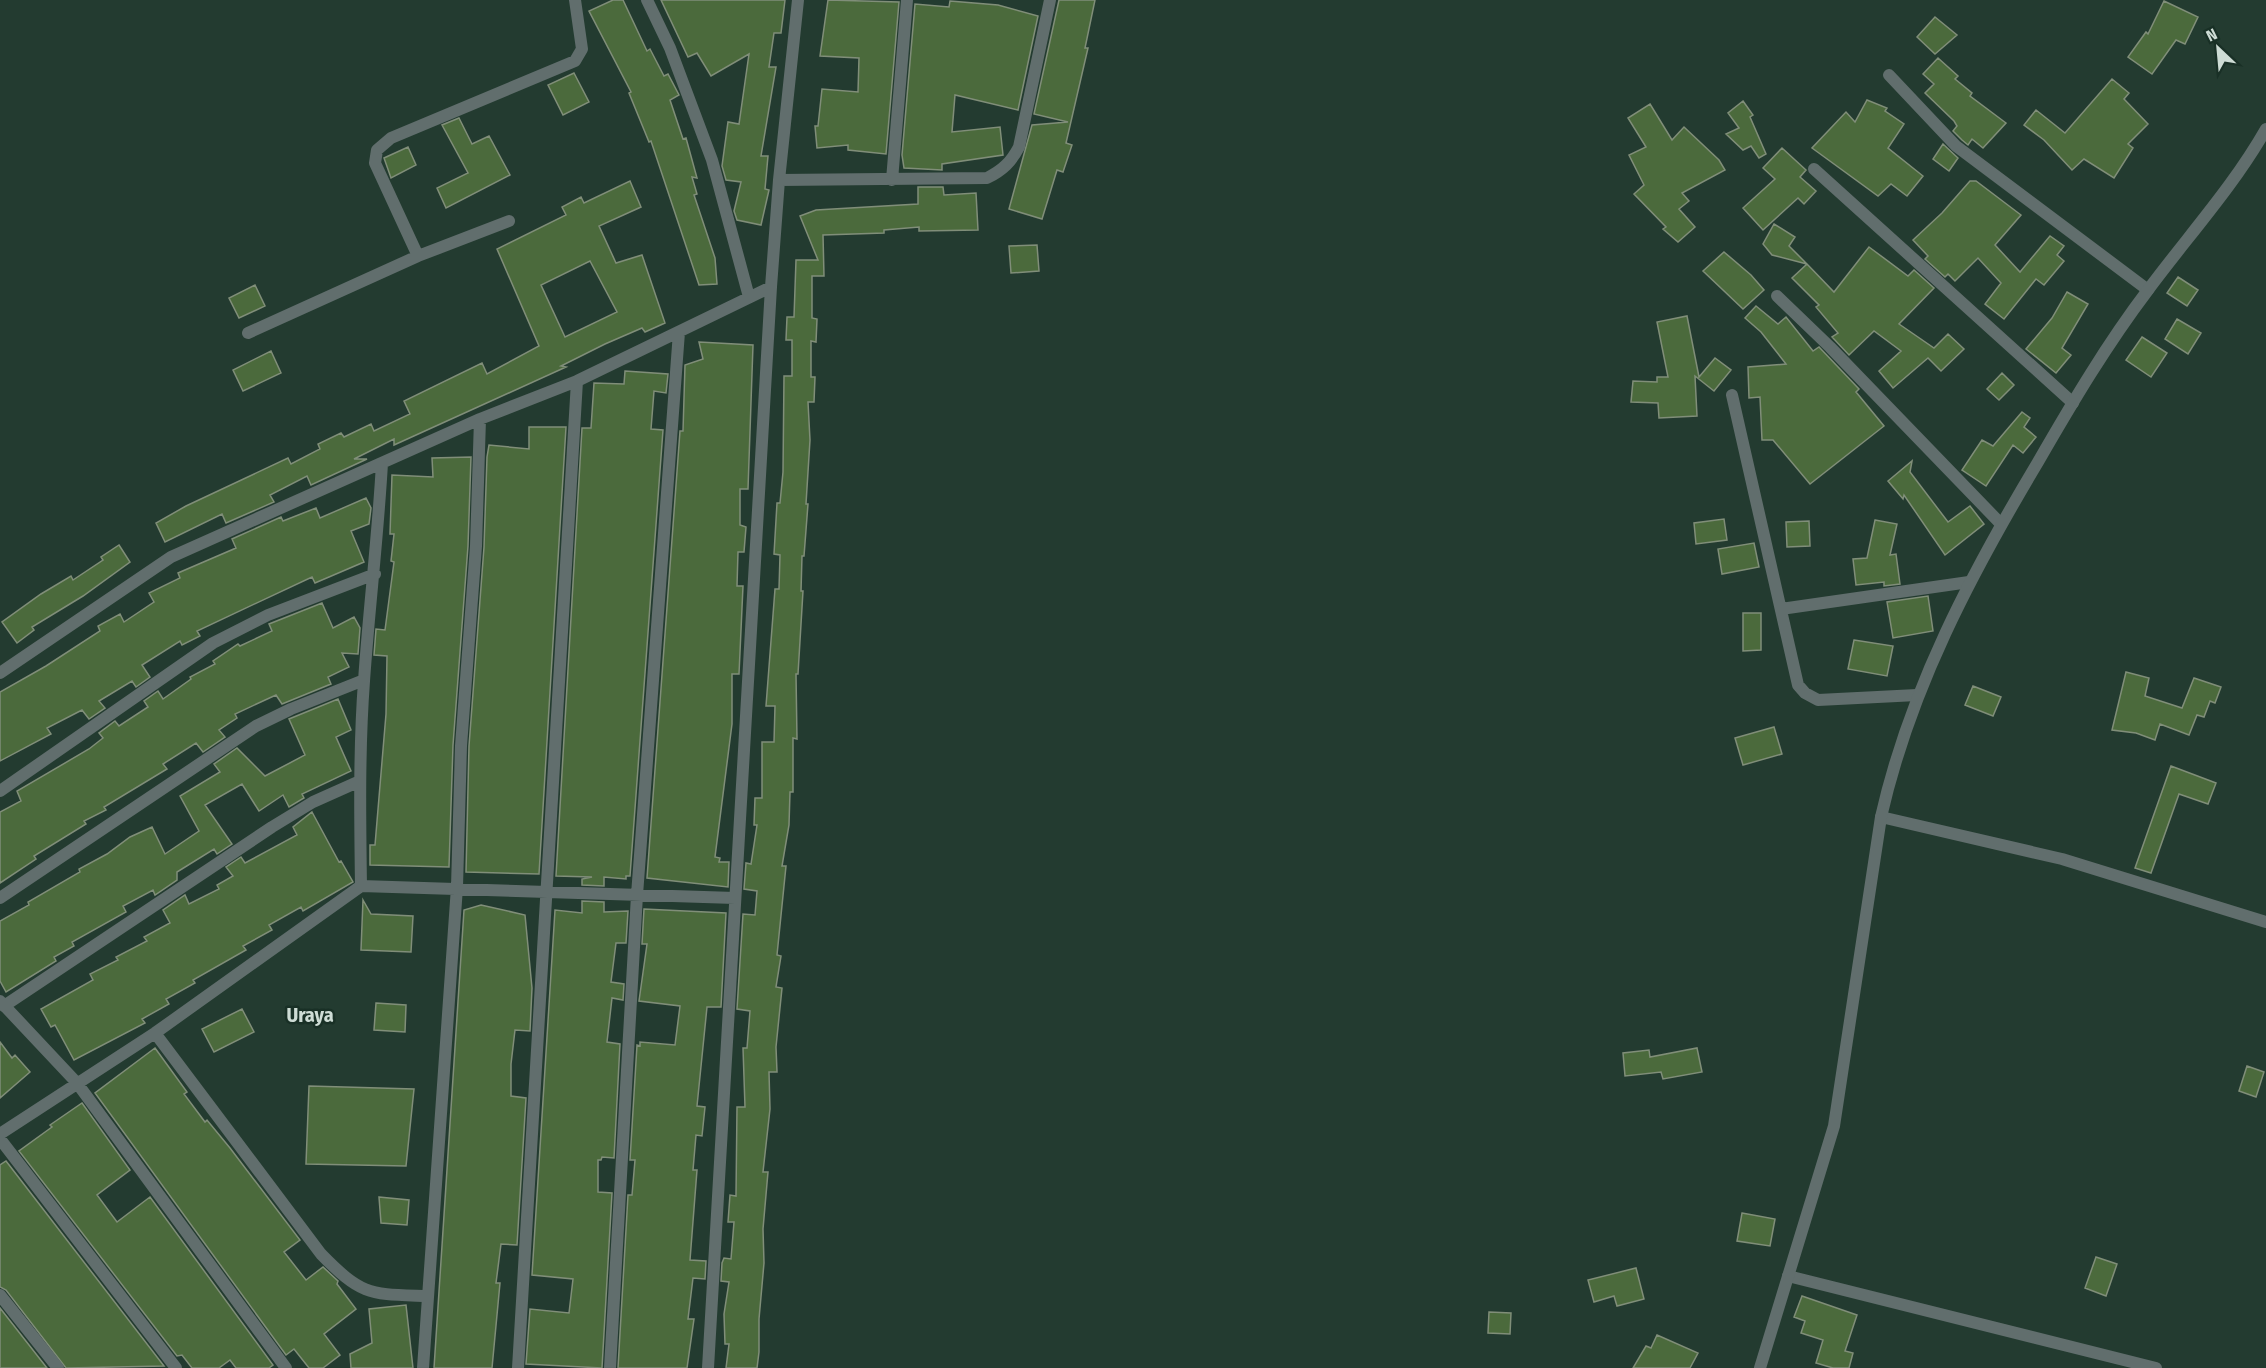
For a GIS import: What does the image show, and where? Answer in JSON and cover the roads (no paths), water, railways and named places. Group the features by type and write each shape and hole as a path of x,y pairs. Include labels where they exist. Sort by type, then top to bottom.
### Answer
{"street":[{"path":"418,256 375,163 377,150 392,138 575,61 582,49 575,0"},
{"path":"646,0 670,48 712,160 749,297"},
{"path":"708,1368 771,287 779,180 798,0"},
{"path":"892,180 907,0"},
{"path":"779,180 987,177 1011,162 1019,147 1050,0"},
{"path":"1889,75 1956,146 2148,290"},
{"path":"1760,1368 1834,1126 1881,817 1890,774 1917,695 1969,582 2073,403 2148,290 2218,201 2252,154 2266,129"},
{"path":"1814,169 2073,403"},
{"path":"248,333 418,256 509,221"},
{"path":"0,673 171,557 480,419 577,381 771,287"},
{"path":"1777,296 1830,347 2001,524"},
{"path":"610,1368 637,895 679,332"},
{"path":"518,1368 577,381"},
{"path":"1732,395 1798,685 1805,693 1818,700 1917,695"},
{"path":"423,1368 457,887 462,746 476,546 480,419"},
{"path":"361,886 360,781 364,680 375,574 382,463"},
{"path":"0,791 128,700 221,638 268,615 375,574"},
{"path":"1781,609 1969,582"},
{"path":"0,898 256,726 291,709 364,680"},
{"path":"286,1368 77,1083 2,1003 272,827 313,802 360,781"},
{"path":"1881,817 2062,859 2266,922"},
{"path":"0,1134 155,1033 361,886 457,887 545,894 735,898"},
{"path":"155,1033 321,1254 348,1281 366,1291 382,1295 428,1296"},
{"path":"0,1139 176,1368"},
{"path":"1788,1276 2156,1368"},
{"path":"0,1295 58,1368"}],"district":[{"name":"Uraya","path":"310,1015"}]}
